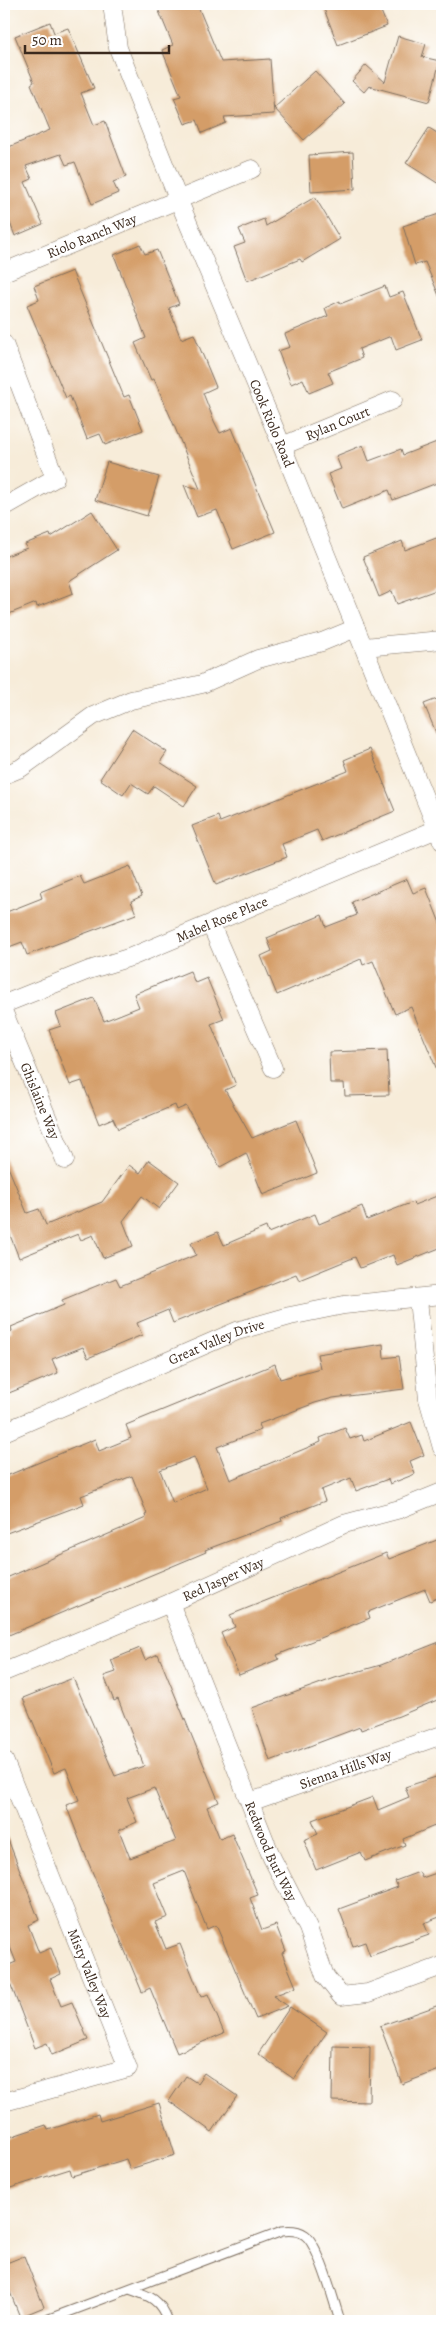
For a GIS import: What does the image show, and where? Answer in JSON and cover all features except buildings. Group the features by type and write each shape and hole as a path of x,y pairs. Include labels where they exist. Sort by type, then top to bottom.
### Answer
{"street":[{"name":"Cook Riolo Road","path":"112,4 118,48 178,199 282,446 440,835"},
{"name":"Riolo Ranch Way","path":"4,272 252,169"},
{"path":"4,344 55,478 4,507"},
{"name":"Rylan Court","path":"282,446 393,400"},
{"path":"4,775 21,768 93,716 131,700 202,684 258,659 322,642 356,628"},
{"path":"364,646 442,640"},
{"name":"Mabel Rose Place","path":"4,1004 440,835"},
{"path":"211,925 273,1068"},
{"name":"Ghislaine Way","path":"4,1013 65,1160"},
{"name":"Great Valley Drive","path":"4,1432 237,1332 290,1316 344,1305 418,1300 442,1295"},
{"path":"418,1300 428,1399 442,1448"},
{"name":"Red Jasper Way","path":"4,1672 170,1603 344,1524 400,1509 442,1492"},
{"name":"Redwood Burl Way","path":"170,1603 272,1858 308,1928 325,1976 341,1996 368,1992 442,1966"},
{"name":"Sienna Hills Way","path":"250,1802 442,1735"},
{"name":"Misty Valley Way","path":"4,1760 128,2068 4,2102"}],"lane":[{"path":"44,2321 282,2231 292,2230 306,2236 316,2253 340,2321"},
{"path":"129,2289 151,2296 164,2309 168,2321"}]}
